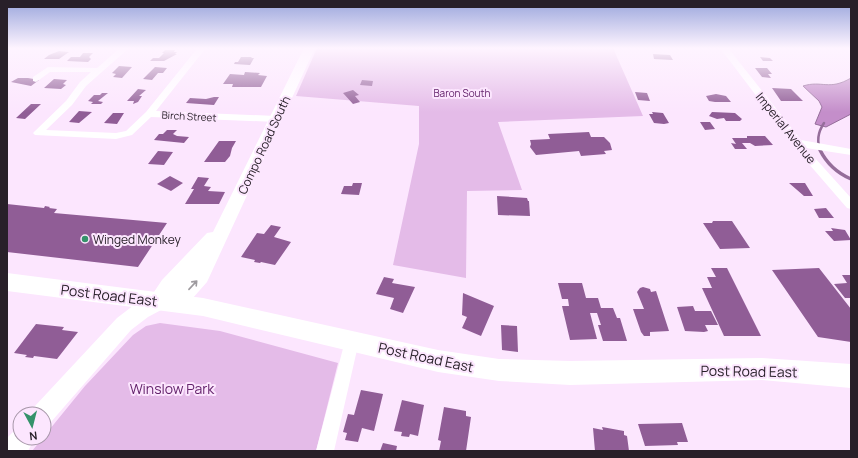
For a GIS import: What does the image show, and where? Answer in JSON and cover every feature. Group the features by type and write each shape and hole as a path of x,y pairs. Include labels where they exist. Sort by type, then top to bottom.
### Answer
{"main road":[{"name":"Compo Road South","path":"159,301 169,285 204,248 227,219 300,69"},
{"name":"Post Road East","path":"7,282 218,310 448,363 517,372 570,373 762,369 851,376"},
{"path":"50,406 124,324 141,311 159,301"}],"street":[{"path":"36,78 48,69"},
{"path":"66,69 97,70"},
{"path":"149,114 183,69"},
{"name":"Imperial Avenue","path":"742,69 851,204"},
{"name":"Birch Street","path":"97,70 83,84 69,103 38,133 116,136 129,133 149,114 276,119"},
{"path":"803,144 851,152"},
{"path":"324,451 352,341"}],"green space":[{"name":"Baron South","path":"308,69 622,69 643,116 498,122 522,190 467,191 466,278 393,265 419,144 419,106 296,96"},
{"name":"Winslow Park","path":"160,323 220,331 338,363 316,451 32,451 36,446 52,446 52,426 85,386 133,335 146,326"}],"shaded area":[{"path":"851,78 851,114 826,127 815,124 822,107 819,101 803,86 810,84 837,84"}],"building":[{"path":"116,69 130,69 122,78 113,77 116,74 112,73"},
{"path":"153,69 166,69 163,73 158,73 152,80 143,79"},
{"path":"756,69 768,69 772,74 768,74 771,78 762,77"},
{"path":"245,72 260,73 258,75 267,76 261,87 232,87 233,84 223,84 230,74 244,75"},
{"path":"18,78 39,80 31,86 11,82"},
{"path":"54,79 67,80 63,84 66,85 61,89 44,88"},
{"path":"362,80 373,81 372,86 360,85"},
{"path":"772,88 791,89 803,101 781,101"},
{"path":"138,89 146,90 139,96 142,96 138,102 133,104 134,101 127,101"},
{"path":"353,90 359,95 355,96 360,102 353,104 343,93"},
{"path":"635,92 647,93 650,101 638,100"},
{"path":"102,93 108,93 98,101 103,102 101,104 91,104 93,102 88,101 94,95 100,95"},
{"path":"716,94 726,96 731,102 709,101 706,96"},
{"path":"219,97 214,105 186,103 190,98 206,99"},
{"path":"31,104 41,104 25,119 16,118"},
{"path":"79,111 92,112 79,123 69,122"},
{"path":"652,112 663,113 669,123 654,123 649,114 653,114"},
{"path":"712,112 735,113 742,119 740,121 726,121 724,118 717,119 709,116"},
{"path":"113,113 124,113 117,124 104,123"},
{"path":"700,122 710,122 715,129 705,130"},
{"path":"167,130 177,130 173,134 177,136 189,137 184,143 154,140 159,134 163,134"},
{"path":"589,132 591,137 604,137 610,143 612,150 604,151 606,154 581,156 579,151 536,155 530,147 530,140 550,139 548,134"},
{"path":"747,136 765,136 773,145 755,146 750,143 742,143 747,149 735,149 731,143 736,144 732,138 747,138"},
{"path":"219,141 236,141 230,156 225,162 204,162"},
{"path":"158,151 173,152 164,165 148,164"},
{"path":"170,176 183,183 171,191 157,184"},
{"path":"198,177 209,178 204,186 211,187 208,191 225,192 219,204 185,204 194,189 191,189"},
{"path":"353,183 362,183 359,195 341,194 344,186 352,186"},
{"path":"789,183 805,183 813,196 804,196"},
{"path":"497,196 527,198 529,201 530,216 498,215"},
{"path":"7,204 44,208 45,206 57,209 54,213 167,223 138,267 7,252"},
{"path":"826,208 834,218 819,218 814,209"},
{"path":"713,221 732,221 750,248 720,249 703,223 712,223"},
{"path":"271,225 281,227 274,237 291,242 275,265 254,262 255,260 241,257 257,233 264,234"},
{"path":"831,228 845,230 851,240 834,241 825,231 833,231"},
{"path":"711,268 727,268 761,336 724,336 702,288 712,288 707,277 716,277"},
{"path":"819,268 851,309 851,342 818,337 772,270"},
{"path":"842,275 851,275 851,298 845,298 834,284 847,283"},
{"path":"384,277 394,279 392,283 415,287 403,313 390,309 394,298 376,294"},
{"path":"558,283 582,283 586,298 598,298 601,308 613,308 617,318 620,318 627,341 603,341 598,325 601,325 597,313 590,313 597,339 570,340 562,306 569,306 568,299 562,299"},
{"path":"643,287 650,289 651,292 656,291 669,331 650,332 650,336 644,336 641,332 633,309 644,309 637,292"},
{"path":"463,293 494,306 481,336 462,328 467,317 462,315"},
{"path":"693,306 695,311 711,311 718,325 705,325 708,331 704,332 685,331 677,307"},
{"path":"36,324 64,327 62,330 78,332 57,359 34,356 33,358 25,357 27,355 14,353"},
{"path":"501,325 517,326 518,352 502,350"},
{"path":"361,390 383,394 374,431 362,428 358,442 345,440 347,433 343,432 348,414 354,415"},
{"path":"402,400 424,405 418,436 410,434 409,437 401,436 402,432 394,431"},
{"path":"444,407 466,411 466,416 471,417 466,451 439,451 441,441 438,440"},
{"path":"682,423 688,442 677,442 678,445 645,446 638,424"},
{"path":"602,427 624,431 624,435 627,436 629,451 595,451 593,428 603,430"},
{"path":"383,443 397,446 396,451 380,451"}],"waterway":[{"path":"821,151 818,137 824,123"},
{"path":"820,150 833,168 851,179"}],"place":[{"name":"Winged Monkey","path":"85,239"}]}
